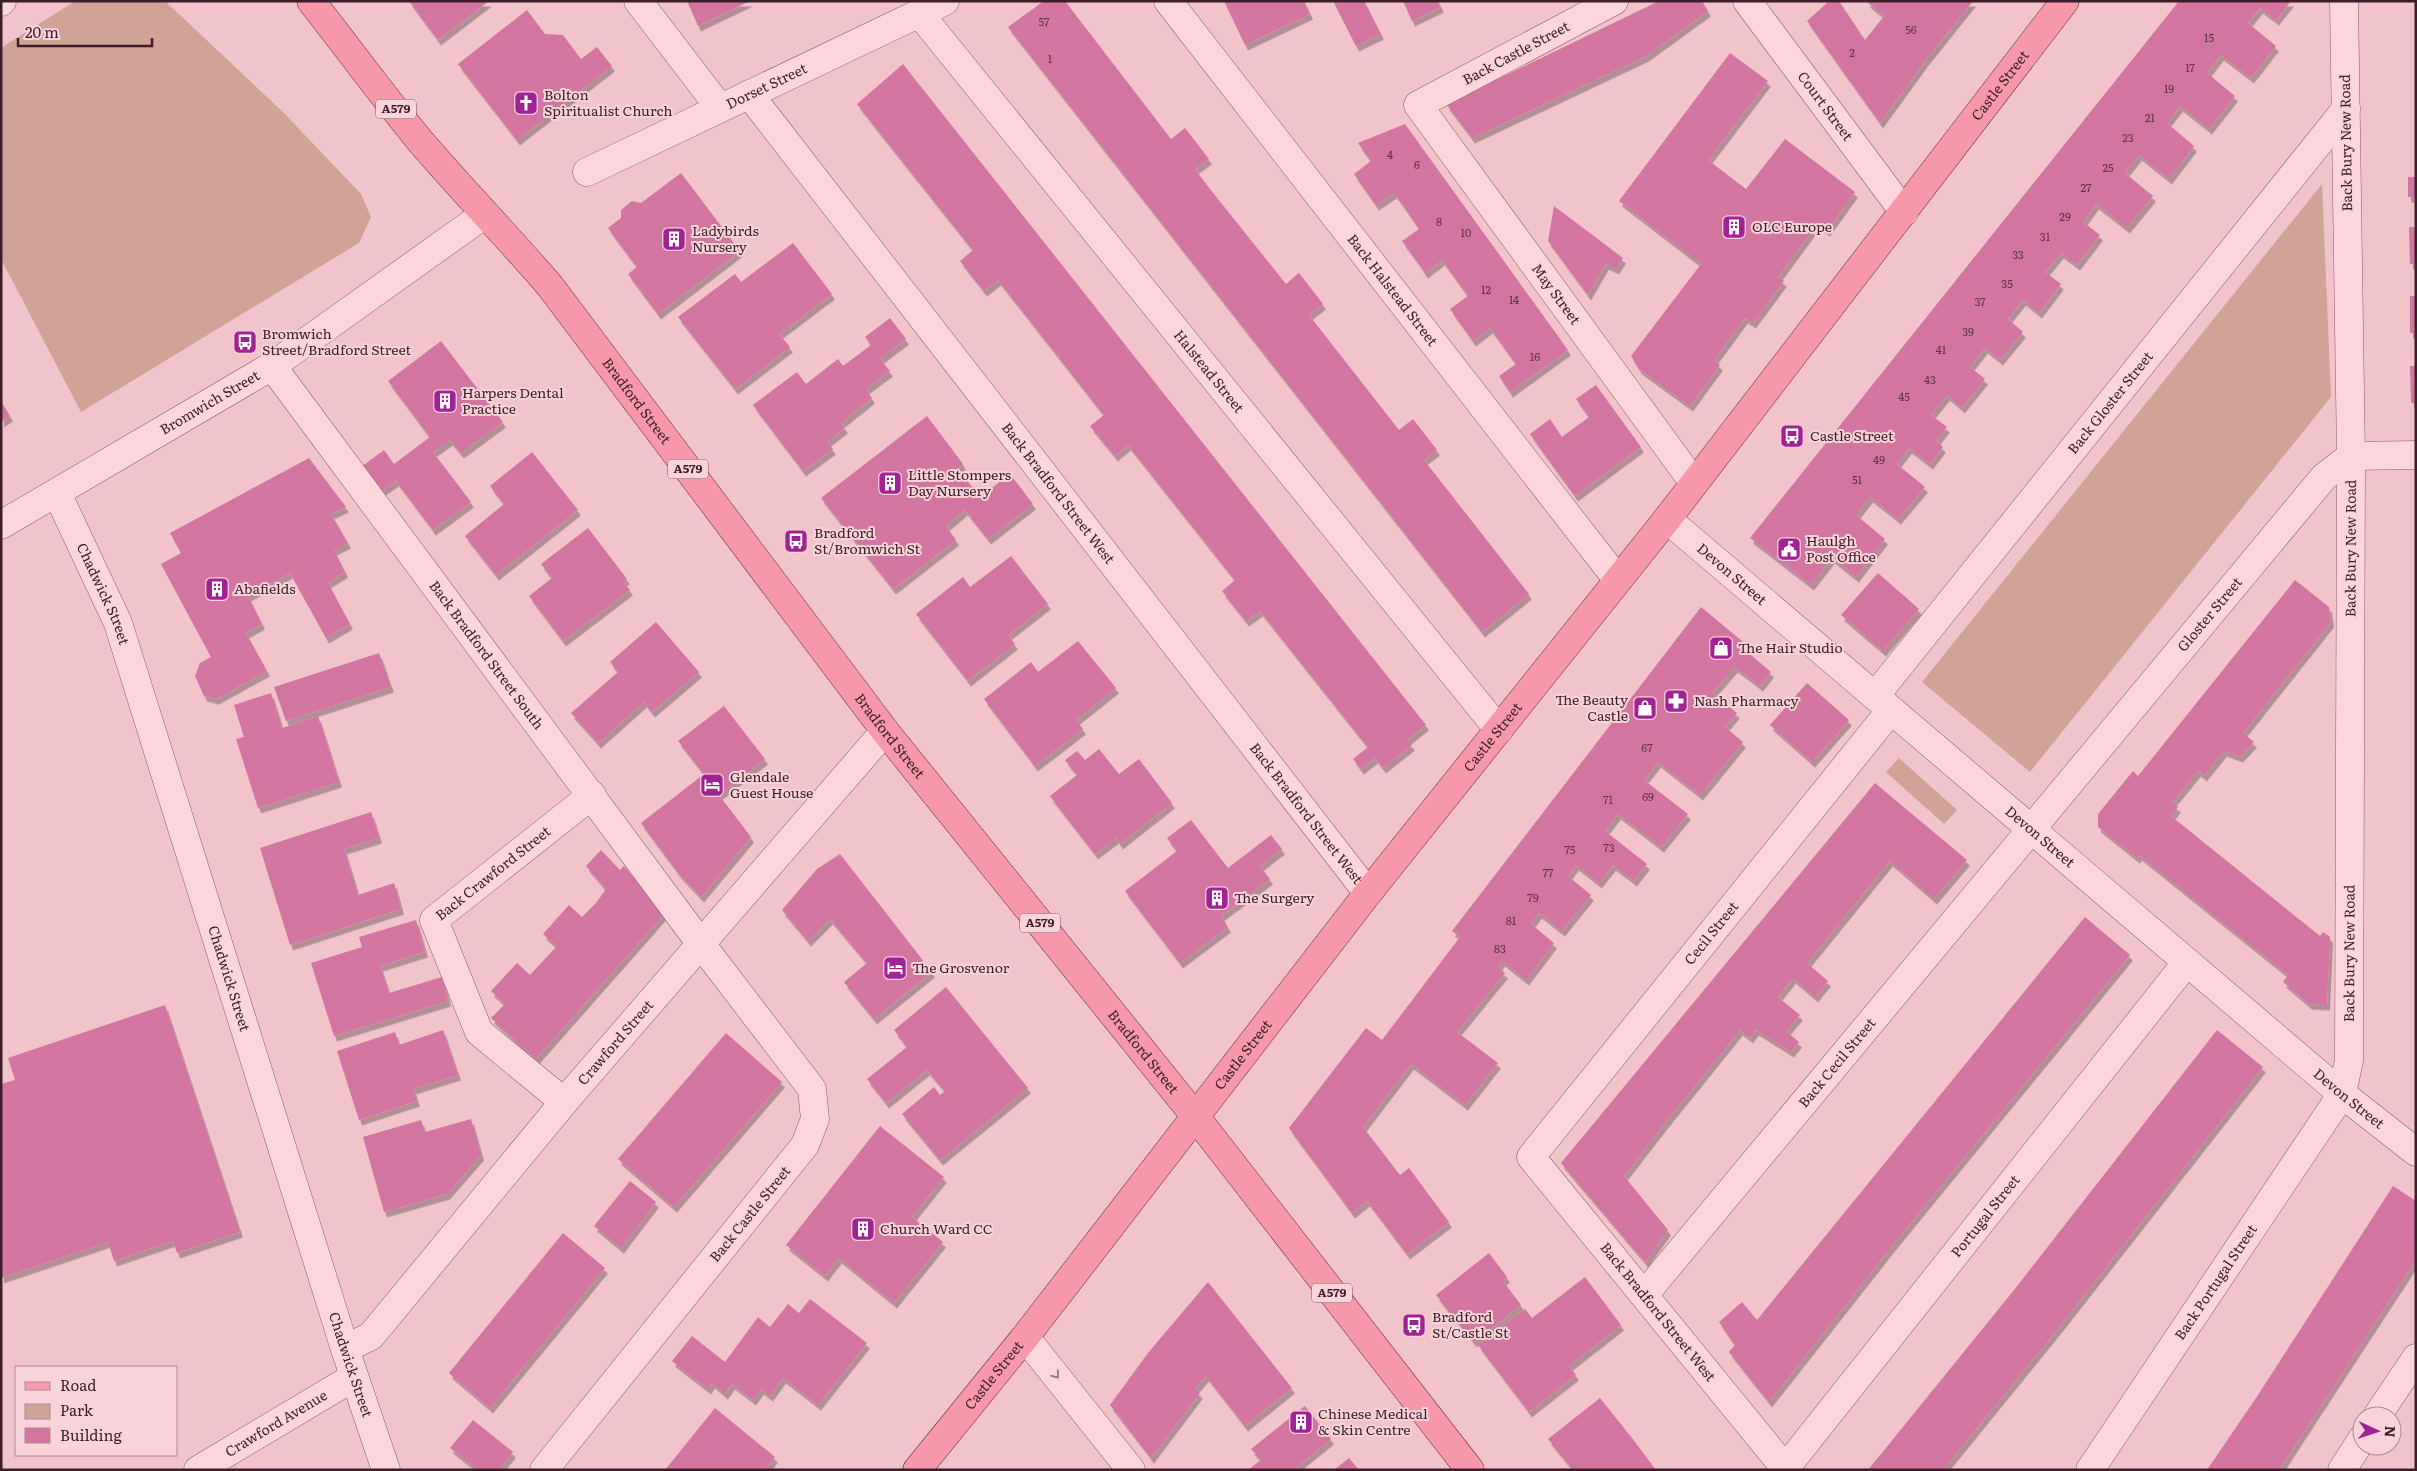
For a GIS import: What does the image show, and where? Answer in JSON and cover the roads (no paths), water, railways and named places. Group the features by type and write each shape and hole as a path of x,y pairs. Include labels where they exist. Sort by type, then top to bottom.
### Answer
{"main road":[{"name":"Bradford Street","path":"311,1 422,142 550,286 885,731 1195,1116 1470,1470"},
{"name":"Castle Street","path":"916,1470 1026,1337 1368,893 1666,519 2065,1"}],"street":[{"path":"638,1 720,108"},
{"name":"Dorset Street","path":"587,172 945,1"},
{"name":"Back Halstead Street","path":"1168,1 1617,579"},
{"name":"Back Castle Street","path":"1418,105 1614,1"},
{"name":"Court Street","path":"1747,1 1904,212"},
{"name":"Back Bury New Road","path":"2342,1094 2349,1060 2351,456 2344,1"},
{"name":"Halstead Street","path":"919,13 1499,730"},
{"name":"Back Bradford Street West","path":"750,94 1368,893"},
{"name":"May Street","path":"1418,105 1694,483"},
{"name":"Back Gloster Street","path":"1883,703 2346,108"},
{"name":"Bromwich Street","path":"1,525 272,366 485,214"},
{"name":"Back Bradford Street South","path":"272,366 701,944"},
{"path":"2351,456 2416,456"},
{"name":"Gloster Street","path":"2032,829 2324,477 2351,456"},
{"name":"Chadwick Street","path":"58,493 118,623 345,1349 386,1470"},
{"name":"Devon Street","path":"1666,519 2342,1094 2416,1152"},
{"name":"Cecil Street","path":"1531,1156 1883,703"},
{"name":"Crawford Street","path":"345,1349 372,1336 564,1102 885,731"},
{"name":"Back Crawford Street","path":"564,1102 479,1032 434,920 592,796"},
{"name":"Back Cecil Street","path":"1644,1295 2032,829"},
{"name":"Back Castle Street","path":"544,1470 805,1145 815,1119 812,1089 701,944"},
{"name":"Portugal Street","path":"1784,1469 2187,962"},
{"name":"Back Portugal Street","path":"2090,1470 2342,1094"},
{"name":"Back Bradford Street West","path":"1531,1156 1784,1469"},
{"path":"1026,1337 1131,1470"},
{"path":"2385,1406 2416,1358"},
{"name":"Crawford Avenue","path":"198,1470 354,1377"},
{"path":"2342,1470 2352,1454"}],"place":[{"name":"Bolton Spiritualist Church","path":"526,103"},
{"name":"OLC Europe","path":"1734,227"},
{"name":"Ladybirds Nursery","path":"674,239"},
{"name":"Bromwich Street/Bradford Street","path":"245,342"},
{"name":"Harpers Dental Practice","path":"445,401"},
{"name":"Castle Street","path":"1792,436"},
{"name":"Little Stompers Day Nursery","path":"890,483"},
{"name":"Bradford St/Bromwich St","path":"796,541"},
{"name":"Haulgh Post Office","path":"1789,549"},
{"name":"Abafields","path":"217,589"},
{"name":"The Hair Studio","path":"1721,648"},
{"name":"Nash Pharmacy","path":"1676,701"},
{"name":"The Beauty Castle","path":"1645,708"},
{"name":"Glendale Guest House","path":"712,785"},
{"name":"The Surgery","path":"1217,898"},
{"name":"The Grosvenor","path":"895,968"},
{"name":"Church Ward CC","path":"863,1229"},
{"name":"Bradford St/Castle St","path":"1414,1325"},
{"name":"Chinese Medical & Skin Centre","path":"1301,1422"}]}
